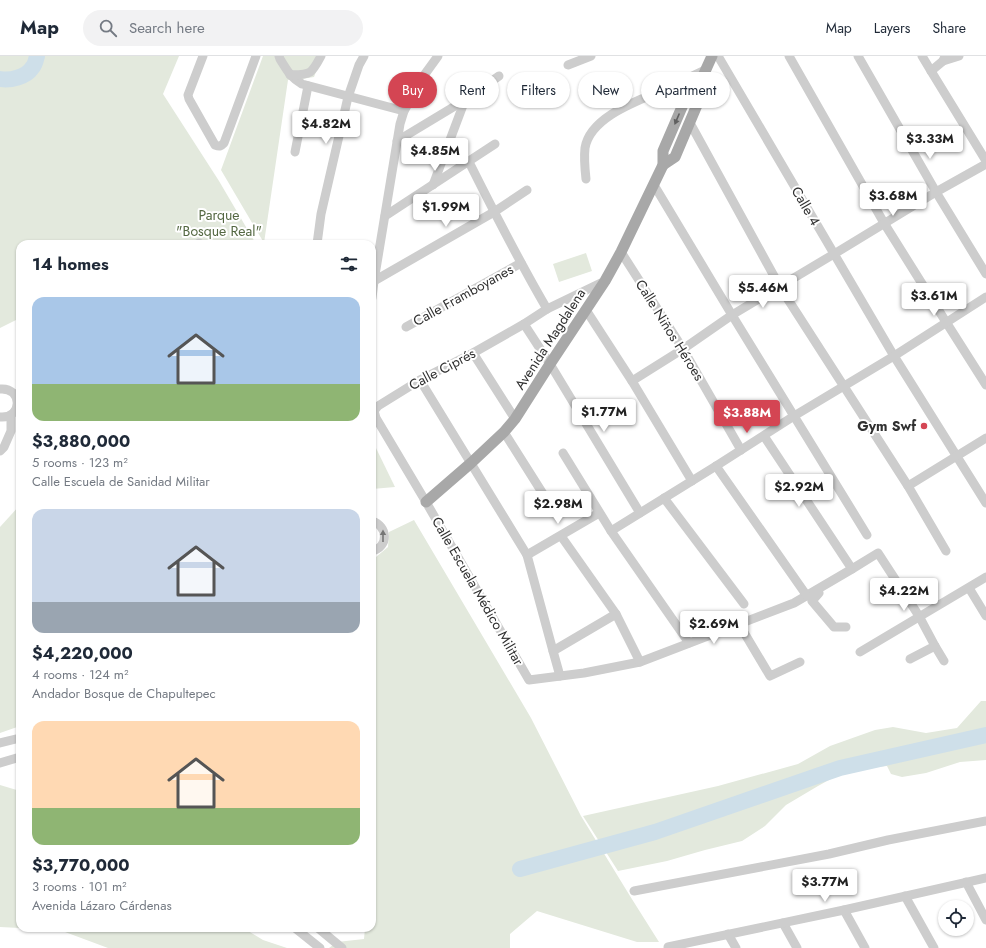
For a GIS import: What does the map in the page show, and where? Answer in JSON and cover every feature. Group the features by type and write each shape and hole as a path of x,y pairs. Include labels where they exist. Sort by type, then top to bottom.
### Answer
{"main road":[{"name":"Avenida Magdalena","path":"706,72 712,56"},
{"name":"Avenida Magdalena","path":"426,502 471,463 516,419 622,252 663,165 664,151 682,108"},
{"name":"Avenida Magdalena","path":"663,165 675,157 696,108"}],"street":[{"path":"203,56 188,95 215,145 218,146 221,146 224,143 256,56"},
{"path":"279,56 290,75 295,80 308,86 404,111"},
{"path":"290,75 310,73 315,68 321,56"},
{"path":"318,240 321,214 348,97 359,65 364,56"},
{"path":"376,269 404,111 425,74 438,56"},
{"path":"568,65 591,56"},
{"name":"Calle 4","path":"718,56 894,356 986,503"},
{"path":"789,56 884,223 986,385"},
{"path":"858,56 936,192 986,274"},
{"path":"632,381 683,349 732,315 986,163 922,56"},
{"path":"931,71 944,58 959,56"},
{"path":"586,179 585,148 590,135 602,121 619,109 707,69"},
{"path":"295,152 308,86"},
{"path":"398,141 451,108"},
{"path":"433,185 461,108"},
{"path":"690,123 780,287 908,486 946,551"},
{"path":"385,216 495,144"},
{"path":"469,162 520,263 547,309"},
{"path":"654,185 867,535"},
{"path":"376,280 494,212 527,190"},
{"name":"Calle Niños Héroes","path":"622,252 683,349 741,450"},
{"name":"Calle Framboyanes","path":"406,327 520,263"},
{"name":"Calle Ciprés","path":"376,408 420,380 524,324 547,309 605,281"},
{"path":"611,531 794,416 894,356 986,297"},
{"path":"586,310 632,381 692,480"},
{"path":"524,324 640,512"},
{"path":"472,353 516,419"},
{"path":"420,380 527,555 560,676 584,674 640,662 691,646 705,637 794,603 852,570 878,553 920,616 944,661"},
{"path":"0,388 11,391 16,396"},
{"path":"0,417 7,417 15,412 16,410"},
{"path":"0,451 4,447 11,431 11,415"},
{"name":"Calle Ciprés","path":"376,418 426,502"},
{"path":"504,432 545,497"},
{"path":"764,436 852,570"},
{"path":"908,486 986,438"},
{"path":"563,453 599,513 691,646"},
{"path":"716,466 807,596"},
{"path":"664,498 744,604"},
{"name":"Calle Escuela Médico Militar","path":"426,502 529,680 560,676"},
{"path":"527,555 599,513"},
{"path":"376,523 380,525 385,535 383,544 376,549"},
{"path":"561,536 616,614 640,662"},
{"path":"860,652 986,577"},
{"path":"969,588 986,616"},
{"path":"817,590 819,593 812,601 834,627 846,627"},
{"path":"553,651 616,614"},
{"path":"739,624 770,676 800,662"},
{"path":"910,659 935,646"},
{"path":"0,743 16,739"},
{"path":"0,763 16,758"},
{"path":"634,891 829,854 888,840 986,821"},
{"path":"669,947 986,878"},
{"path":"966,882 986,920"},
{"path":"905,896 934,948"},
{"path":"844,910 865,948"},
{"path":"783,923 797,948"},
{"path":"300,932 320,948"},
{"path":"323,932 342,948"},
{"path":"728,934 736,948"}],"green space":[{"name":"Parque \"Bosque Real\"","path":"0,56 179,56 163,94 219,181 254,240 16,240 16,320 0,328"},
{"path":"263,56 322,56 314,77 288,80 264,240 262,240 221,170"},
{"path":"586,253 592,271 559,282 553,264"},
{"path":"376,448 395,487 376,489"},
{"path":"16,509 16,727 0,733 0,527"},
{"path":"414,520 531,718 581,816 659,942 637,942 537,911 510,934 510,948 329,948 337,942 364,939 365,932 376,932 376,557 388,547 389,532"},
{"path":"981,701 986,701 986,760 960,762 926,773 902,777 891,774 887,766 847,770 786,805 765,826 742,841 667,861 618,871 583,816 718,786 798,764 830,746 875,730 893,727 926,733 957,728"},
{"path":"0,785 16,790 16,928 0,927"},
{"path":"65,932 250,932 263,940 287,948 108,948"}],"waterway":[{"path":"0,79 13,79 26,74 34,65 37,56"},
{"path":"520,869 655,832 840,768 986,735"}],"place":[{"name":"Gym Swf","path":"924,426"}]}
